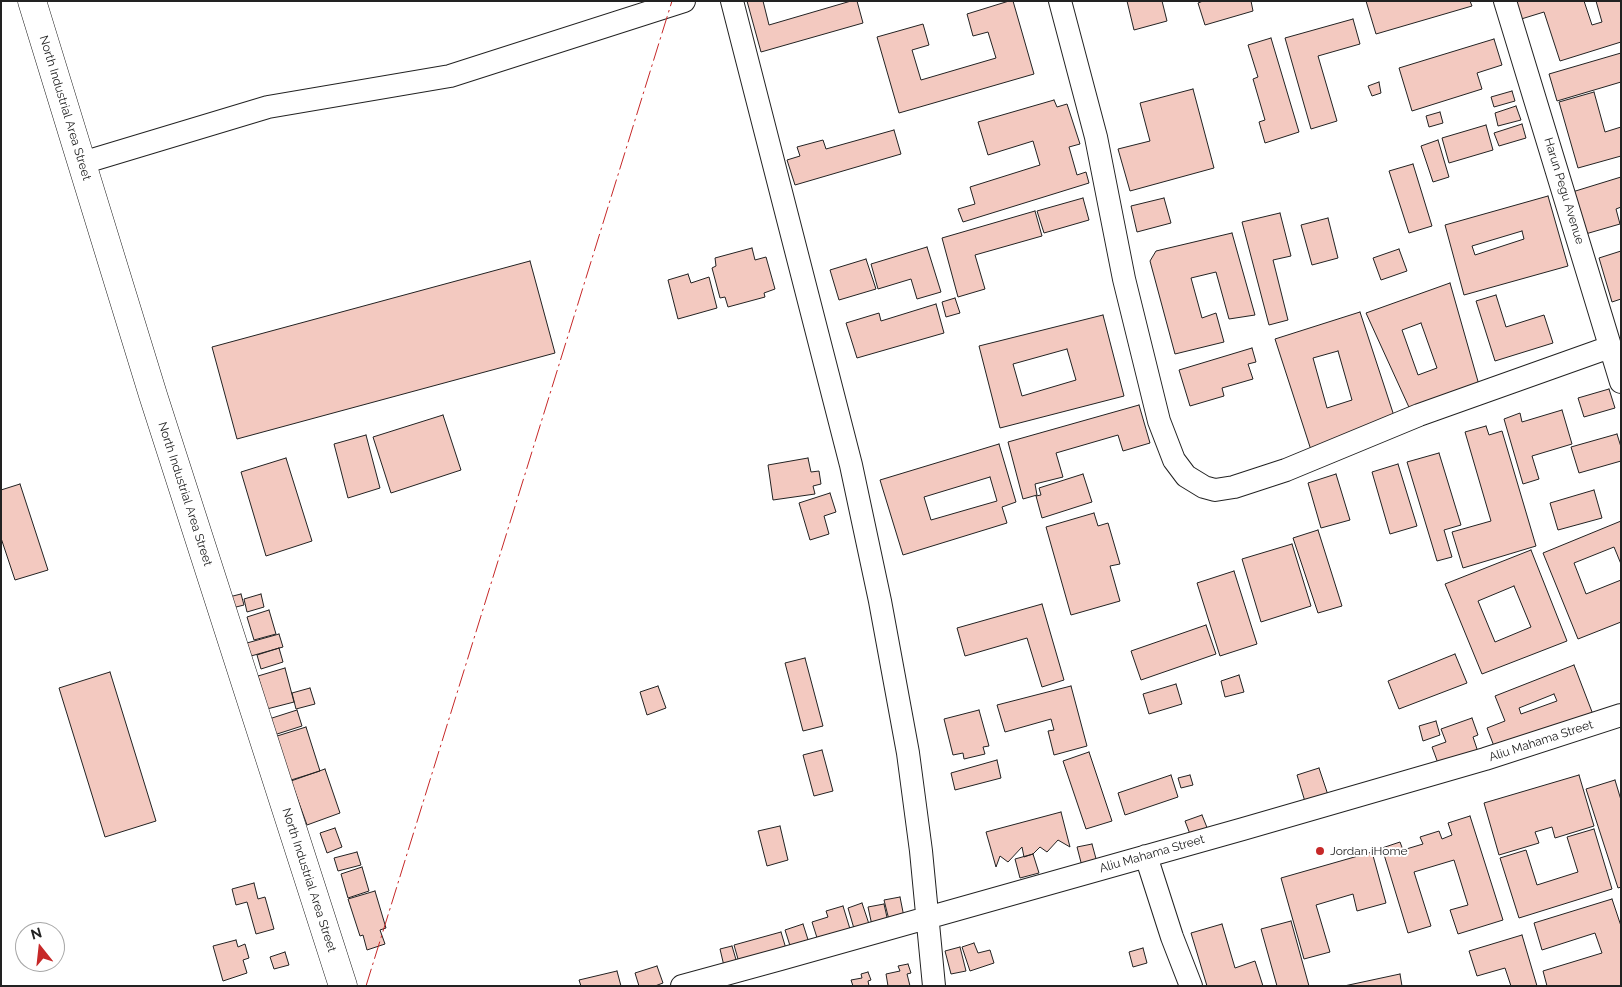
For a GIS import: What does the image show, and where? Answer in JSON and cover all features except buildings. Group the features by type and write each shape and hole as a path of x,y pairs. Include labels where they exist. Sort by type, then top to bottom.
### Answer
{"main road":[{"name":"North Industrial Area Street","path":"32,1 153,395 343,986"}],"street":[{"path":"82,163 268,107 450,76 684,1"},
{"path":"732,1 851,465 867,535 896,679 908,754 921,851 934,986"},
{"path":"1060,1 1096,137 1124,279 1159,421 1174,460 1186,476 1204,487 1215,490 1242,484 1286,470 1433,410 1610,347"},
{"name":"Harun Pegu Avenue","path":"1505,1 1612,316 1610,347 1621,382"},
{"name":"Aliu Mahama Street","path":"682,986 1475,762 1621,715"},
{"path":"1146,856 1172,938 1191,986"}],"power":[{"path":"366,986 672,1"}],"place":[{"name":"Jordan iHome","path":"1320,851"}]}
